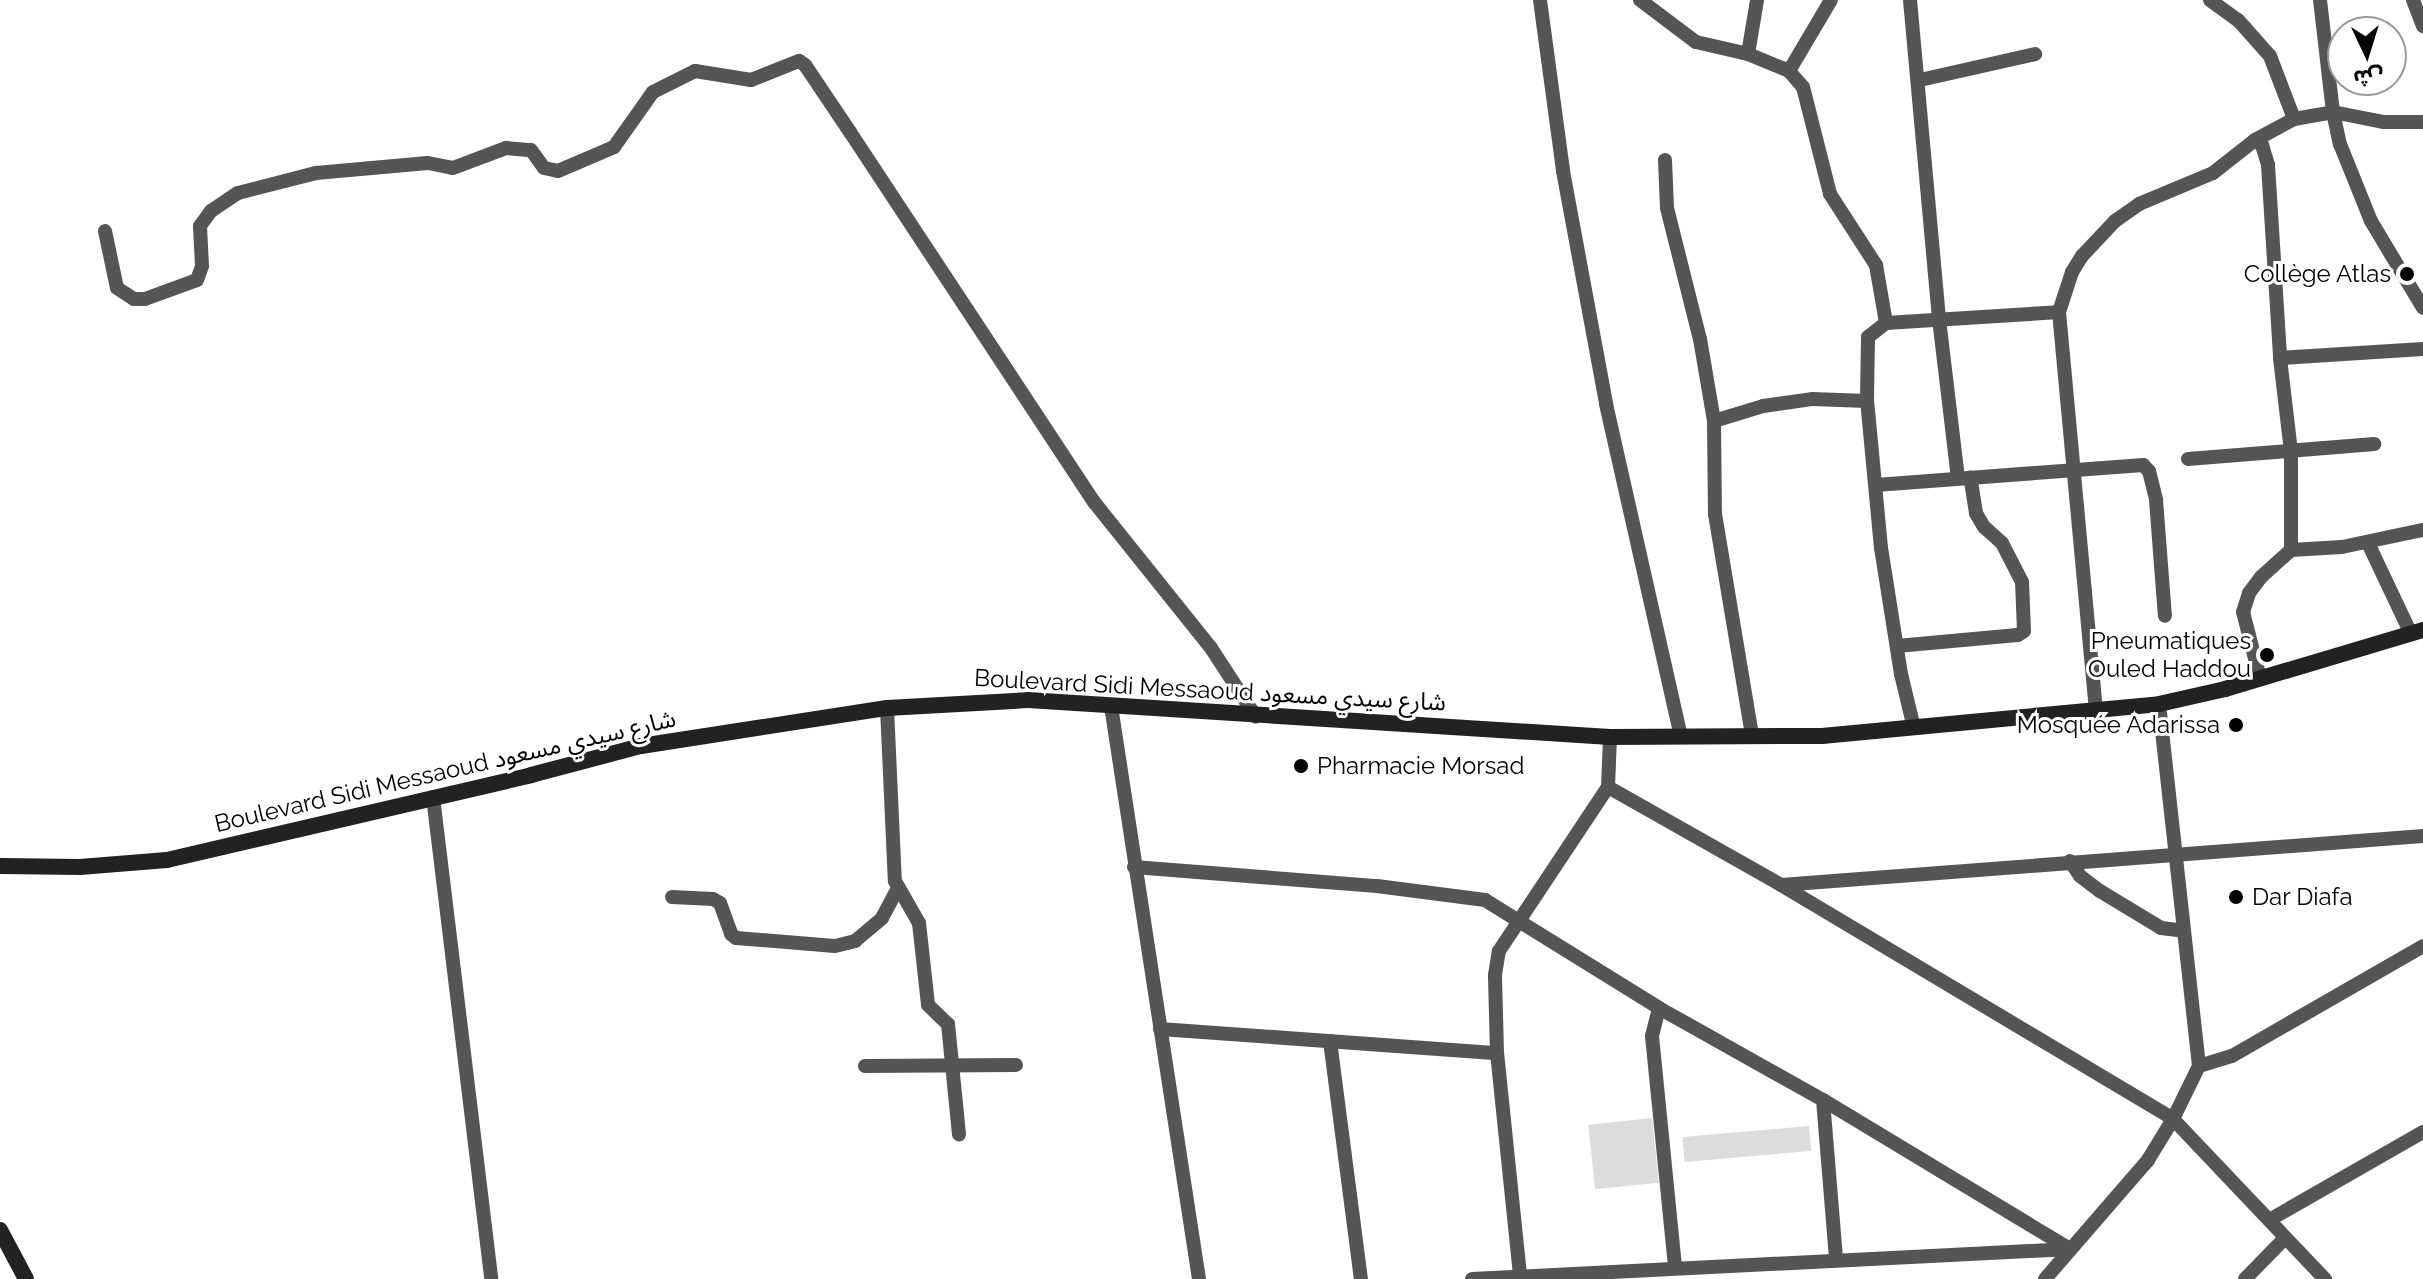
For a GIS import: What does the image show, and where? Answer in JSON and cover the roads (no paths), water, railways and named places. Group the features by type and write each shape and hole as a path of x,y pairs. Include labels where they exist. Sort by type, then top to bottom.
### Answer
{"street":[{"path":"1540,0 1563,171 1603,388 1681,736"},
{"path":"1640,0 1696,42 1748,54 1789,71 1803,87 1834,203 1876,265 1886,323"},
{"path":"1748,54 1757,0"},
{"path":"1789,71 1831,0"},
{"path":"1897,646 2018,635 2024,631 2022,582 2002,543 1984,527 1976,513 1964,477 1939,319 1920,80 1910,0"},
{"path":"2210,0 2238,20 2270,56 2294,119"},
{"path":"2320,0 2333,112 2340,144 2371,221 2423,308"},
{"path":"2413,0 2423,26"},
{"path":"1920,80 2035,54"},
{"path":"105,231 117,288 125,296 145,299 197,280 202,266 200,226 211,211 238,193 316,173 420,163 453,168 506,148 531,150 544,168 558,171 614,147 653,92 695,71 751,80 799,61 828,98 1094,502 1211,648 1256,717"},
{"path":"2096,711 2059,312 2072,272 2115,221 2139,204 2213,173 2255,140 2294,119 2333,112 2384,122 2423,122"},
{"path":"2255,140 2262,145 2268,165 2280,358 2291,451 2291,550"},
{"path":"1665,160 1673,240 1700,339 1714,421 1715,514 1752,736"},
{"path":"1914,728 1897,646 1876,485 1867,401 1868,337 1886,323 2059,312"},
{"path":"2280,358 2423,349"},
{"path":"1714,421 1763,406 1812,399 1867,401"},
{"path":"2188,459 2374,444"},
{"path":"1876,485 2143,465 2149,471 2156,500 2165,616"},
{"path":"2260,678 2243,612 2249,593 2261,577 2291,550 2368,543 2423,530"},
{"path":"2368,543 2417,632"},
{"name":"Boulevard Sidi Messaoud شارع سيدي مسعود","path":"0,866 80,867 167,860 641,746 887,708 1028,700 1256,717 1395,722 1610,737 1822,736 2159,704 2417,632"},
{"path":"2045,1279 2148,1160 2173,1119 2199,1066 2159,704"},
{"path":"1111,706 1199,1279"},
{"path":"887,708 898,888 919,923 928,1005 948,1024 959,1134"},
{"path":"1520,1275 1497,1053 1495,975 1499,951 1608,787 1610,737"},
{"path":"1608,787 1781,885 2173,1119 2325,1279"},
{"path":"433,797 491,1279"},
{"path":"1781,885 2423,836"},
{"path":"2070,861 2080,876 2100,891 2161,928 2184,931"},
{"path":"1134,867 1450,894 1485,900 1659,1008 1823,1100 2070,1249"},
{"path":"672,897 713,899 720,903 731,934 736,938 835,946 855,941 882,918 898,888"},
{"path":"2199,1066 2232,1056 2423,946"},
{"path":"1659,1008 1652,1036 1675,1267"},
{"path":"1160,1029 1497,1053"},
{"path":"1330,1041 1361,1279"},
{"path":"865,1066 1016,1065"},
{"path":"1823,1100 1836,1258"},
{"path":"2271,1219 2423,1132"},
{"path":"0,1230 26,1279"},
{"path":"2245,1279 2285,1238"},
{"path":"1472,1279 1836,1258 2070,1249"}],"place":[{"name":"Collège Atlas","path":"2407,274"},
{"name":"Pneumatiques Ouled Haddou","path":"2267,655"},
{"name":"Mosquée Adarissa","path":"2236,725"},
{"name":"Pharmacie Morsad","path":"1301,766"},
{"name":"Dar Diafa","path":"2236,897"}]}
